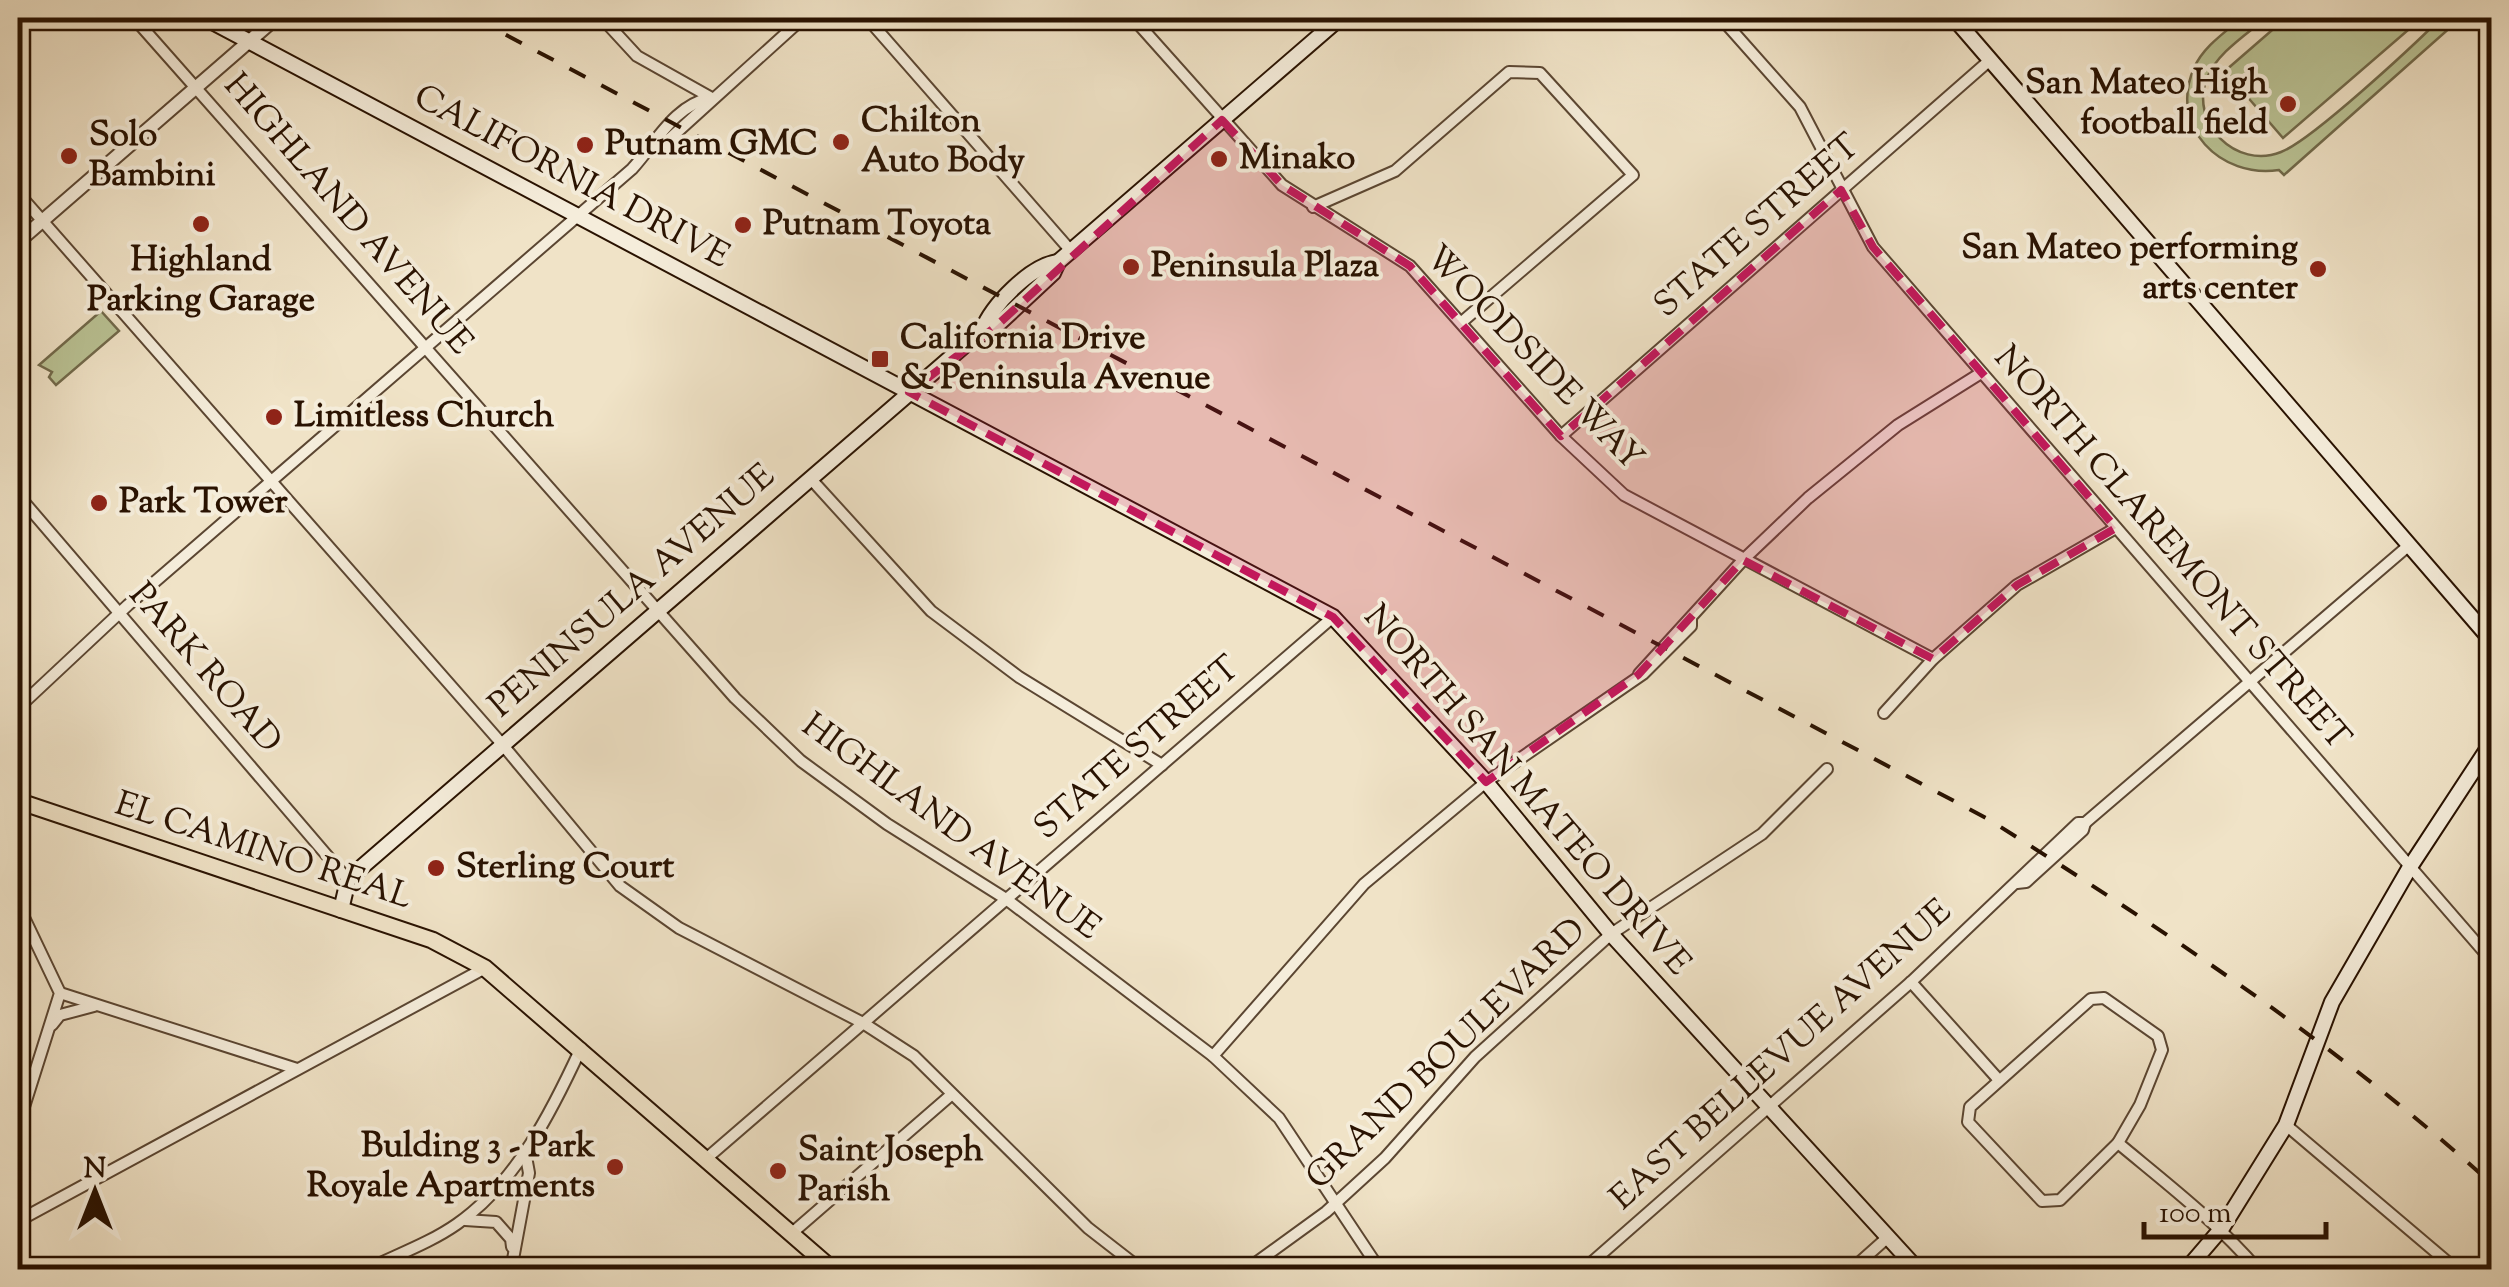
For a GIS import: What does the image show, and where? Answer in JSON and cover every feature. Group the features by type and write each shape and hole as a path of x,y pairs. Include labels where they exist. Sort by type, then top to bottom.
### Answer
{"main road":[{"name":"CALIFORNIA DRIVE","path":"205,18 909,392"},
{"name":"PENINSULA AVENUE","path":"348,880 982,331 988,314 1044,264 1058,262 1340,18"},
{"path":"1954,18 2492,641"},
{"name":"NORTH SAN MATEO DRIVE","path":"909,392 1333,617 1486,782 1610,934 1918,1270"},
{"path":"2186,1270 2222,1228 2286,1125 2332,1002 2410,867 2492,742"},
{"name":"EL CAMINO REAL","path":"18,802 432,940 485,968 581,1047 833,1270"},
{"path":"341,910 348,880"}],"street":[{"name":"HIGHLAND AVENUE","path":"134,18 199,86 735,698 801,761 887,824 1006,900 1214,1056 1279,1118 1380,1270"},
{"path":"18,242 276,18"},
{"path":"602,18 637,56 711,98"},
{"path":"18,708 118,614 578,216 651,149 656,137 695,101 711,98 803,18"},
{"path":"867,18 1071,251"},
{"name":"WOODSIDE WAY","path":"1133,18 1282,185 1410,266 1463,321 1561,436 1624,495 1934,659"},
{"name":"NORTH CLAREMONT STREET","path":"1720,18 1800,107 1872,247 2492,961"},
{"name":"STATE STREET","path":"1561,436 1990,60"},
{"path":"1313,207 1395,172 1508,72 1540,73 1632,175 1463,321"},
{"path":"18,193 502,744 620,886 679,928 863,1023 914,1056 1088,1228 1142,1270"},
{"path":"1214,1056 1364,884 1486,782 1638,675 1650,656 1692,619 1743,560 1808,498 1898,425 1982,373"},
{"path":"810,478 931,611 1019,677 1162,765"},
{"name":"PARK ROAD","path":"18,495 348,880"},
{"path":"1884,713 1934,659 2016,585 2116,528"},
{"name":"EAST BELLEVUE AVENUE","path":"1588,1268 1911,982 2078,823 2085,823 2251,684 2407,547"},
{"name":"STATE STREET","path":"707,1158 1333,617"},
{"name":"GRAND BOULEVARD","path":"1246,1270 1336,1204 1385,1158 1475,1056 1610,934 1762,834 1827,769"},
{"path":"18,904 60,993 18,1126"},
{"path":"18,1221 485,968"},
{"path":"1911,982 1998,1079"},
{"path":"60,993 297,1069"},
{"path":"2091,998 2104,998 2158,1036 2162,1050 2140,1105 2118,1143 2060,1200 2042,1201 1968,1122 1970,1107 1998,1079 2091,998"},
{"path":"48,1029 60,1016 98,1005"},
{"path":"366,1270 462,1220 525,1151 559,1096 581,1047"},
{"path":"792,1233 951,1095"},
{"path":"2286,1125 2457,1270"},
{"path":"2118,1143 2204,1218 2222,1228 2258,1270"},
{"path":"512,1264 528,1173 525,1151"},
{"path":"462,1220 482,1218 496,1222 511,1239 512,1264"},
{"path":"1851,1270 1888,1237"},
{"path":"315,1270 324,1270"}],"highlighted area":[{"path":"1222,120 1282,185 1410,266 1561,436 1841,190 1873,247 2116,528 2017,585 1933,659 1743,560 1638,675 1486,782 1333,617 909,392 994,328"}],"green space":[{"path":"2242,18 2266,18 2233,45 2212,69 2203,95 2205,111 2220,139 2248,154 2264,156 2281,152 2315,130 2441,18 2461,18 2284,175 2279,170 2258,171 2238,166 2220,157 2194,129 2188,110 2188,90 2198,60"},
{"name":"San Mateo High football field","path":"2286,18 2422,18 2283,138 2225,71"},
{"path":"101,311 119,331 56,385 49,377 52,372 39,365"}],"railway":[{"path":"474,18 1988,819 2119,903 2311,1036 2492,1184"}],"place":[{"name":"San Mateo High football field","path":"2288,104"},
{"name":"Chilton Auto Body","path":"841,142"},
{"name":"Putnam GMC","path":"585,145"},
{"name":"Solo Bambini","path":"69,156"},
{"name":"Minako","path":"1219,159"},
{"name":"Highland Parking Garage","path":"201,224"},
{"name":"Putnam Toyota","path":"743,225"},
{"name":"Peninsula Plaza","path":"1131,267"},
{"name":"San Mateo performing arts center","path":"2318,269"},
{"name":"California Drive & Peninsula Avenue","path":"880,359"},
{"name":"Limitless Church","path":"274,417"},
{"name":"Park Tower","path":"99,503"},
{"name":"Sterling Court","path":"436,868"},
{"name":"Bulding 3 - Park Royale Apartments","path":"615,1167"},
{"name":"Saint Joseph Parish","path":"778,1171"}]}
